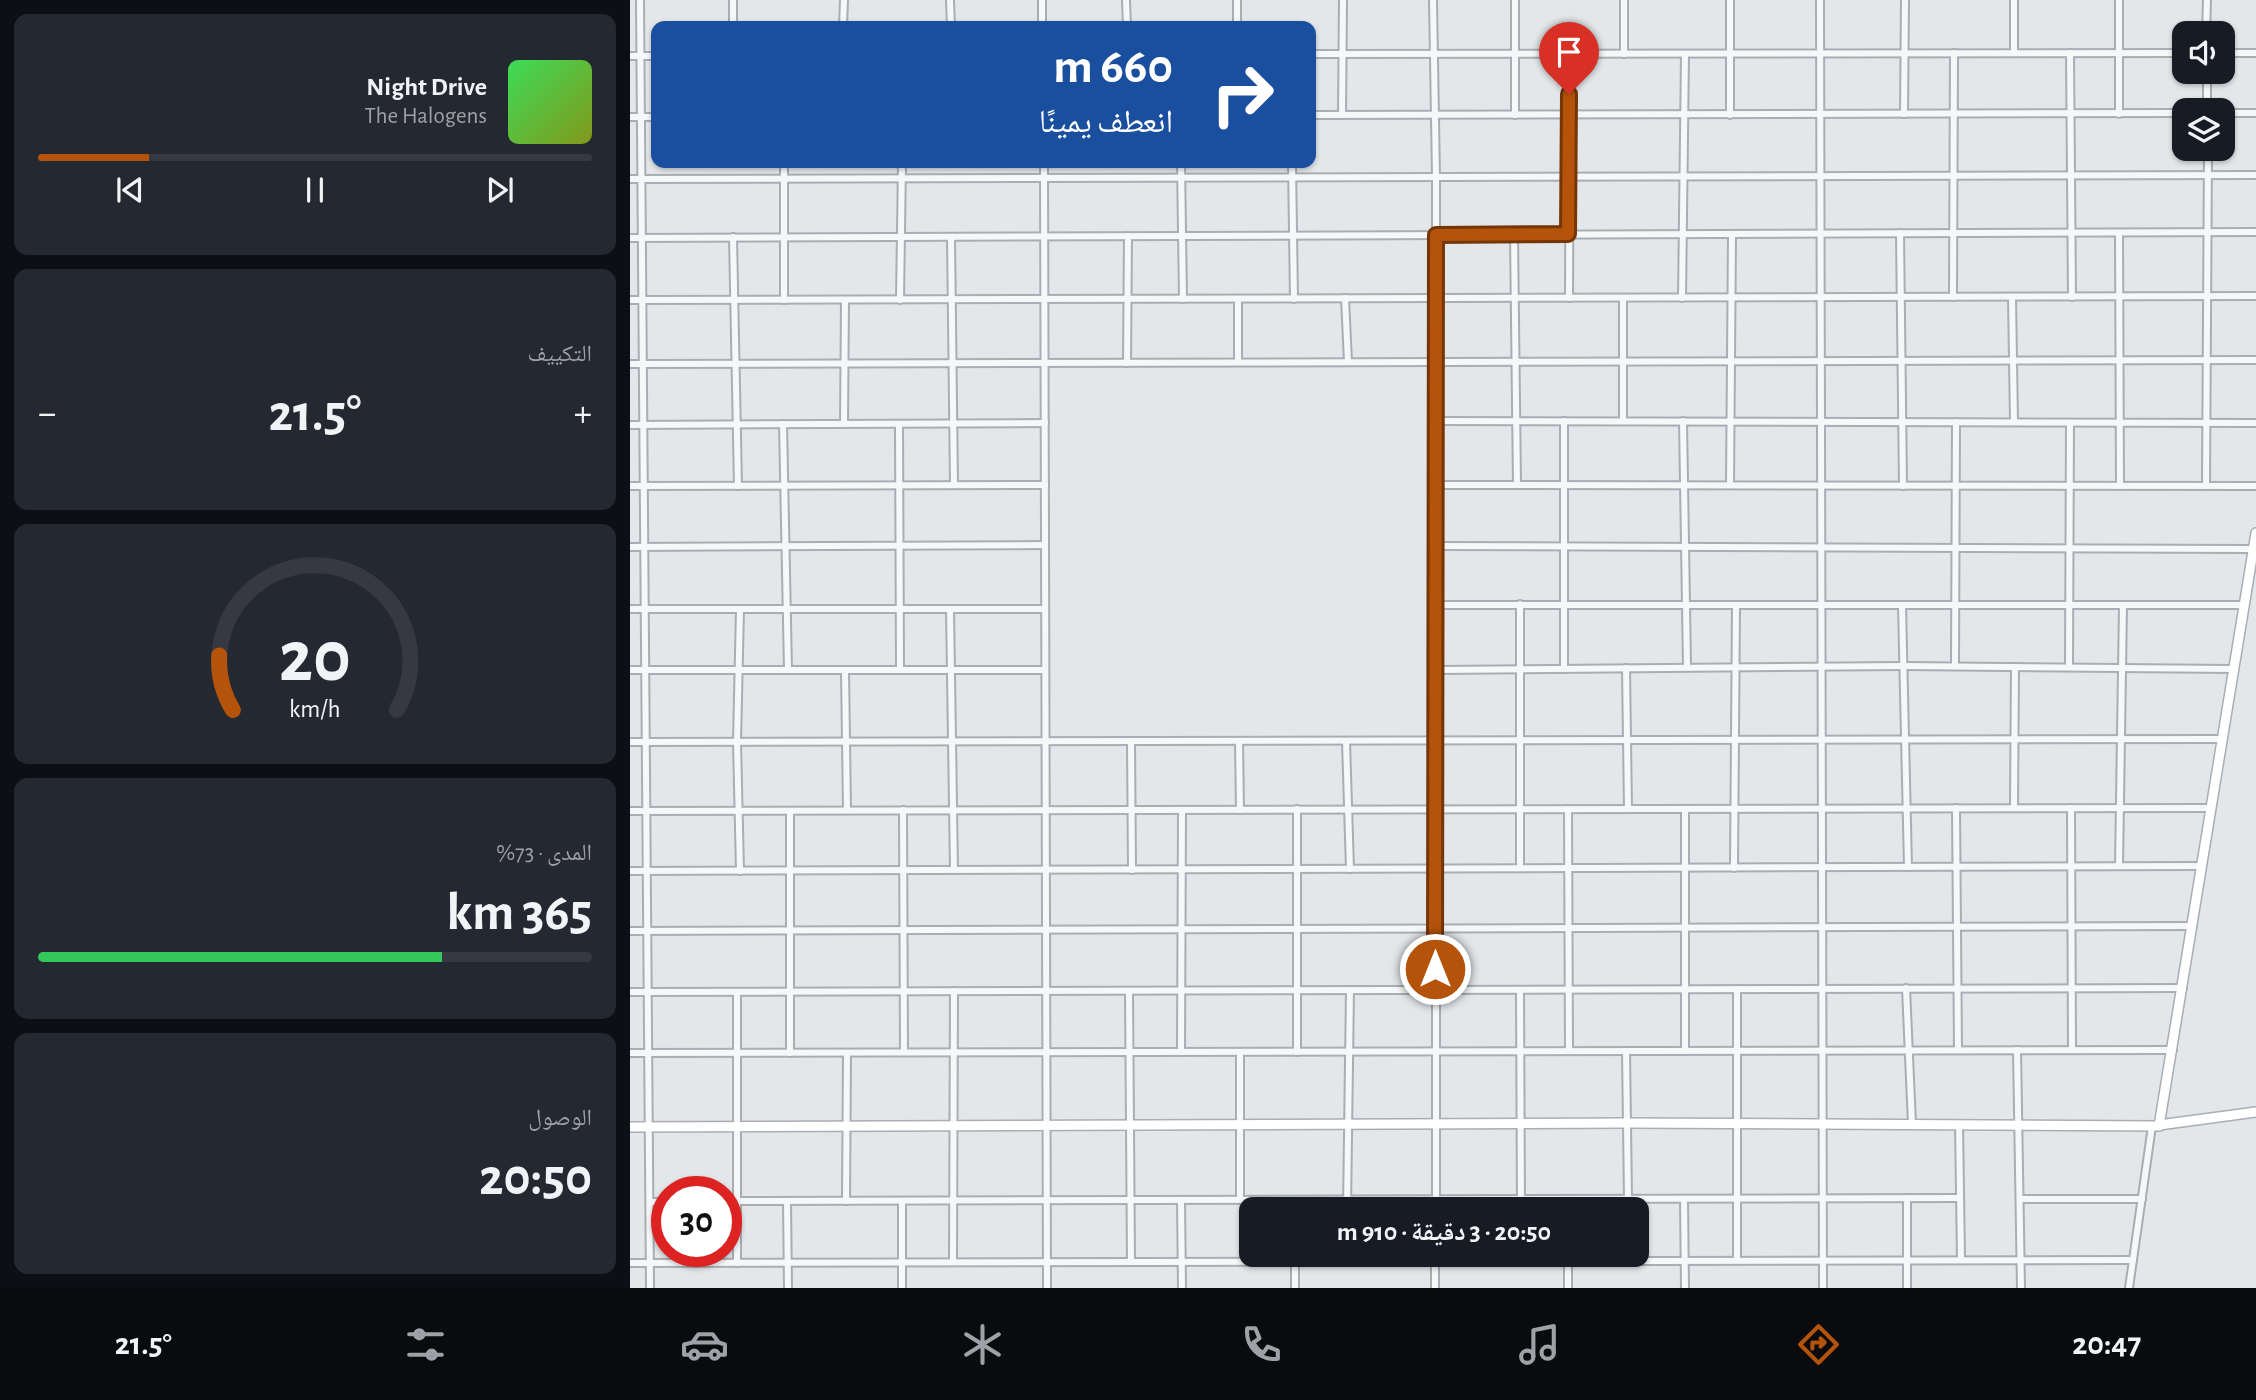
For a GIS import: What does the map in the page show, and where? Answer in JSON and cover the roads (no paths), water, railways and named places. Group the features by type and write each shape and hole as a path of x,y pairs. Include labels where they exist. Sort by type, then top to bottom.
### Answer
{"street":[{"path":"640,0 650,1288"},
{"path":"733,0 733,21"},
{"path":"843,21 844,0"},
{"path":"950,0 951,21"},
{"path":"1042,0 1042,21"},
{"path":"1126,0 1127,21"},
{"path":"1237,0 1237,21"},
{"path":"1342,116 1343,0"},
{"path":"1433,0 1436,177 1436,1197"},
{"path":"1515,0 1515,115"},
{"path":"1624,0 1624,54"},
{"path":"1730,0 1730,115"},
{"path":"1820,0 1819,485 1824,1288"},
{"path":"1905,0 1905,114"},
{"path":"2014,0 2014,53"},
{"path":"2119,0 2119,114"},
{"path":"2206,21 2207,0"},
{"path":"1316,54 2172,52"},
{"path":"2235,52 2256,52"},
{"path":"1953,297 1954,53"},
{"path":"2070,53 2072,296"},
{"path":"1569,298 1570,54"},
{"path":"1682,298 1682,115 1685,54"},
{"path":"630,56 651,56"},
{"path":"2235,113 2256,113"},
{"path":"1316,116 2172,114"},
{"path":"630,117 651,117"},
{"path":"2206,486 2208,161"},
{"path":"784,168 784,300"},
{"path":"900,300 902,168"},
{"path":"1044,168 1047,1288"},
{"path":"1181,168 1183,299"},
{"path":"1292,168 1294,299"},
{"path":"630,179 2256,174"},
{"path":"630,238 2256,232"},
{"path":"1900,233 1903,486"},
{"path":"2119,233 2120,486"},
{"path":"1730,485 1732,234"},
{"path":"1514,235 1517,485"},
{"path":"1127,363 1128,236"},
{"path":"733,237 737,486"},
{"path":"951,237 954,485"},
{"path":"630,300 2256,296"},
{"path":"2012,297 2014,422"},
{"path":"1623,298 1623,421"},
{"path":"1238,299 1238,362"},
{"path":"1345,299 1348,362"},
{"path":"844,424 845,300"},
{"path":"630,364 2256,360"},
{"path":"1436,421 2256,423"},
{"path":"1564,421 1564,669"},
{"path":"1683,421 1687,666"},
{"path":"1955,666 1956,422"},
{"path":"630,425 1045,423"},
{"path":"2069,667 2070,423"},
{"path":"783,424 789,670"},
{"path":"899,424 900,670"},
{"path":"630,486 1045,485"},
{"path":"1436,485 2256,486"},
{"path":"2129,1288 2142,1199 2173,1050 2256,533"},
{"path":"630,547 1045,545"},
{"path":"1436,546 2253,549"},
{"path":"1436,604 2244,605"},
{"path":"1520,604 1520,868"},
{"path":"1734,867 1736,604"},
{"path":"1902,604 1903,740 1908,867"},
{"path":"2119,866 2123,605"},
{"path":"630,609 1045,609"},
{"path":"740,609 737,742 740,871"},
{"path":"950,609 954,870"},
{"path":"1436,670 1687,666 2234,669"},
{"path":"2014,808 2015,667"},
{"path":"1626,668 1628,809"},
{"path":"630,670 1045,670"},
{"path":"845,670 847,810"},
{"path":"630,742 2223,739"},
{"path":"1131,741 1132,870"},
{"path":"1239,741 1240,810"},
{"path":"1346,741 1350,869"},
{"path":"1685,808 1685,1051"},
{"path":"1956,808 1958,1050"},
{"path":"2071,808 2072,1050"},
{"path":"630,811 2212,808"},
{"path":"1297,809 1297,1052"},
{"path":"1567,809 1569,1051"},
{"path":"903,810 904,1052"},
{"path":"1181,810 1181,1052"},
{"path":"790,811 790,1053"},
{"path":"630,871 2202,866"},
{"path":"630,930 2193,926"},
{"path":"1906,988 1912,1124"},
{"path":"630,992 2183,988"},
{"path":"1737,989 1737,1260"},
{"path":"1348,1197 1350,990"},
{"path":"1520,990 1521,1197"},
{"path":"953,1262 954,991"},
{"path":"1129,991 1132,1125 1130,1262"},
{"path":"737,992 737,1176"},
{"path":"2017,1050 2021,1288"},
{"path":"630,1053 2173,1050"},
{"path":"1626,1051 1628,1197"},
{"path":"1240,1052 1240,1197"},
{"path":"846,1201 847,1053"},
{"path":"630,1126 1628,1123 2156,1125 2256,1112"},
{"path":"1959,1124 1961,1259"},
{"path":"1907,1198 1907,1288"},
{"path":"1649,1199 1960,1198"},
{"path":"1684,1199 1685,1288"},
{"path":"2020,1199 2142,1199"},
{"path":"1181,1200 1181,1288"},
{"path":"742,1201 1239,1200"},
{"path":"787,1201 788,1288"},
{"path":"902,1201 902,1288"},
{"path":"742,1263 1239,1260"},
{"path":"1649,1260 2133,1260"},
{"path":"630,1263 650,1263"},
{"path":"1295,1267 1295,1288"},
{"path":"1435,1267 1435,1288"},
{"path":"1568,1267 1568,1288"}]}
